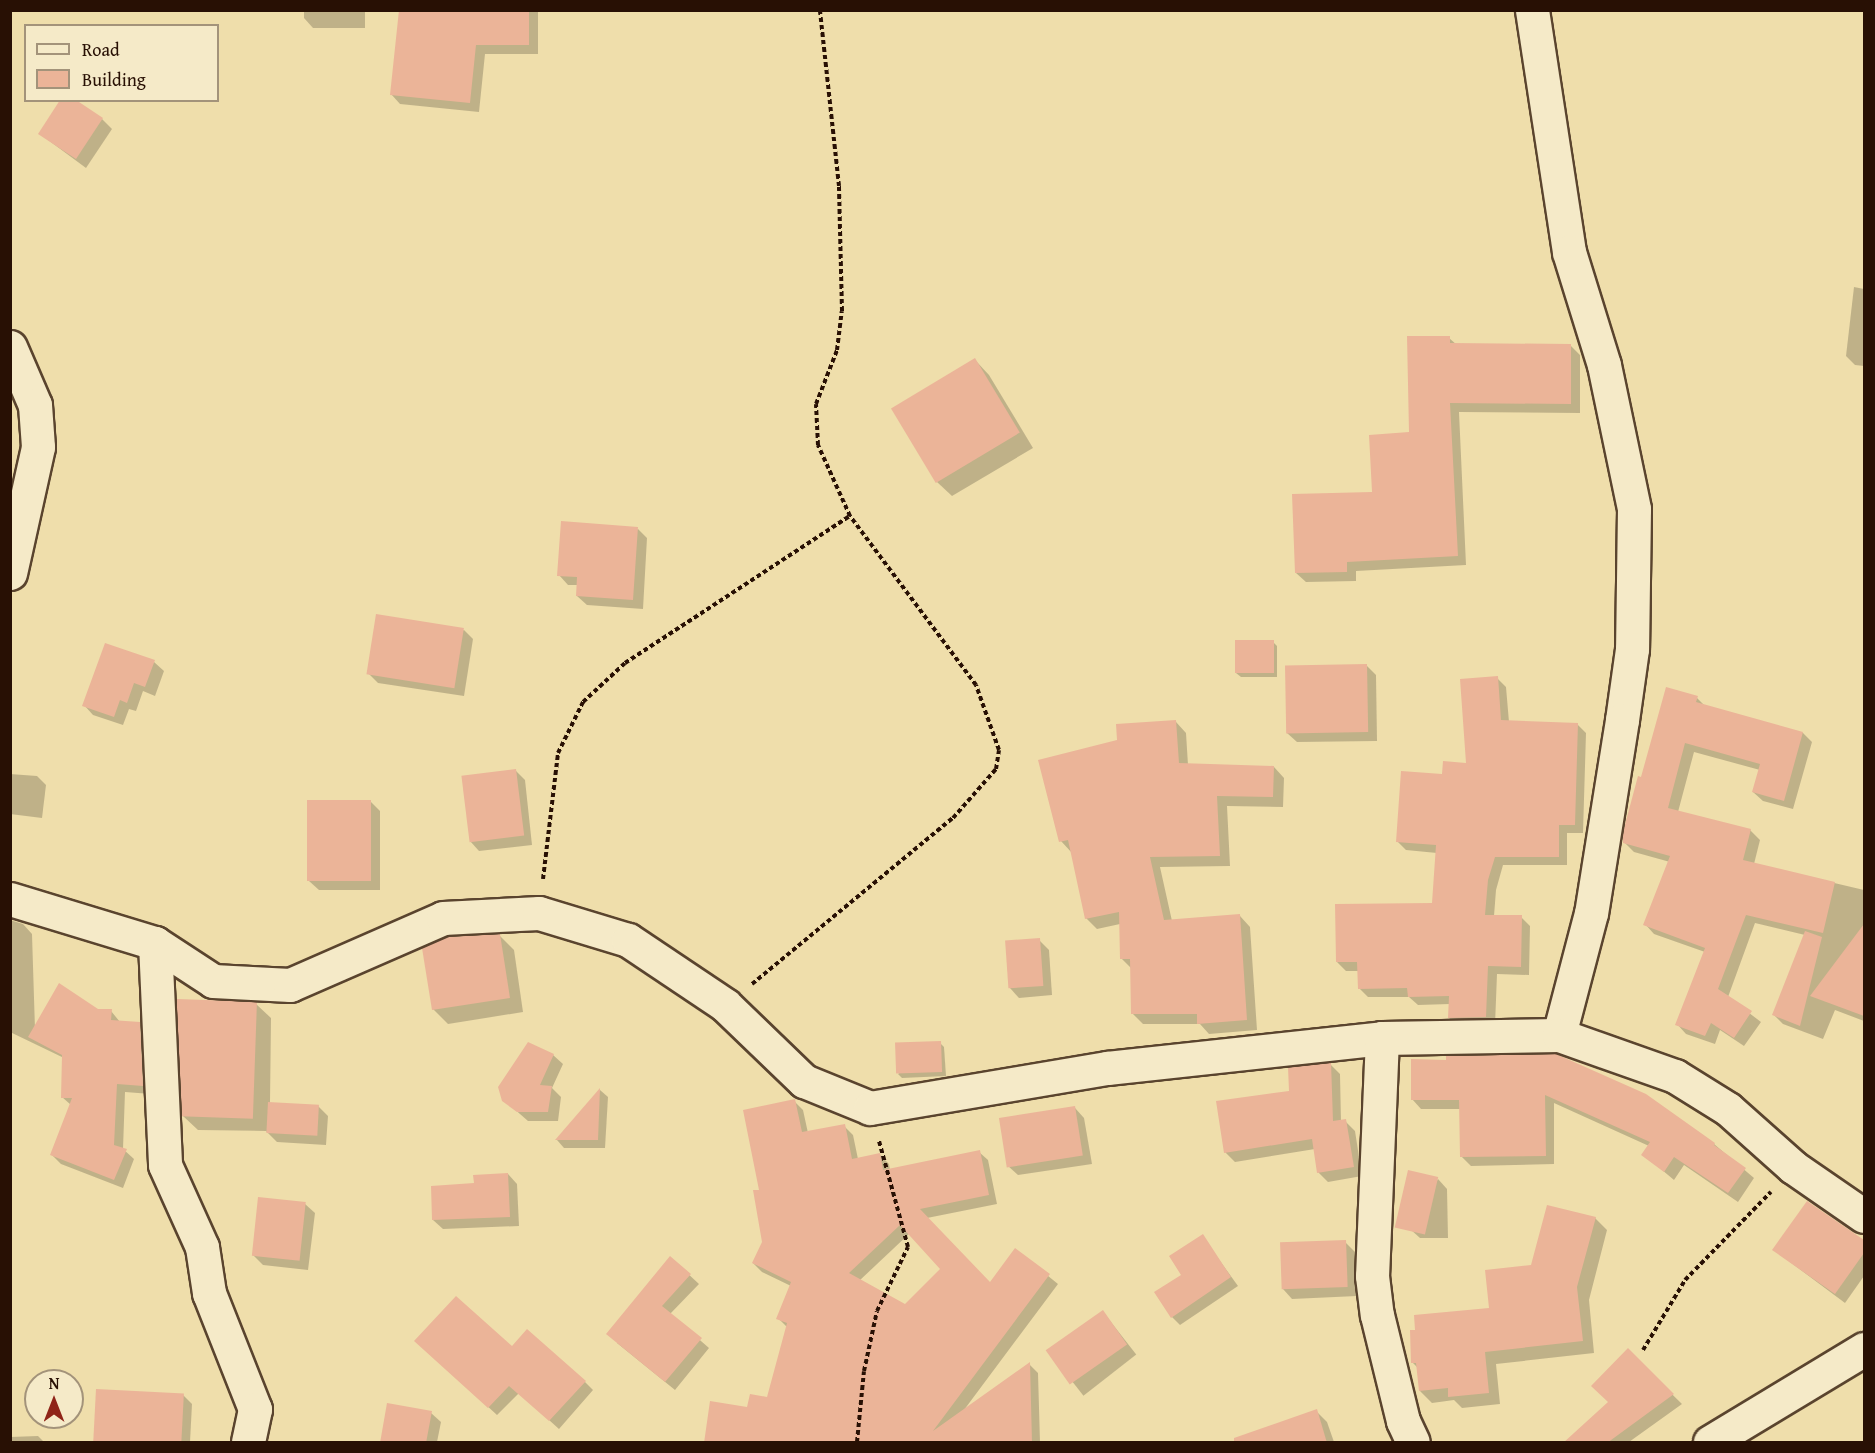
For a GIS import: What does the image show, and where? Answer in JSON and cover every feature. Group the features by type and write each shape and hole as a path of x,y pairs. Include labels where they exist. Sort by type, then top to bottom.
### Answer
{"street":[{"path":"1532,10 1569,252 1604,365 1634,509 1630,661 1591,913 1559,1035"},
{"path":"10,347 35,405 38,447 10,573"},
{"path":"10,899 155,943 213,981 290,985 442,918 539,912 628,940 725,1005 804,1081 870,1108 1107,1068 1382,1038 1559,1035 1675,1076 1728,1109 1793,1167 1864,1216"},
{"path":"155,943 165,1165 202,1247 209,1293 255,1409 249,1443"},
{"path":"1382,1038 1372,1276 1377,1315 1403,1421 1413,1443"},
{"path":"1710,1443 1864,1349"}],"path":[{"path":"725,1005 953,819 996,769 999,750 976,684 850,516 818,445 816,404 837,350 842,311 839,186 820,10"},
{"path":"539,912 558,753 583,702 625,663 850,516"},
{"path":"857,1443 864,1371 877,1311 908,1247 870,1108"},
{"path":"1643,1350 1685,1280 1793,1167"}],"building":[{"path":"399,10 529,10 529,45 476,45 470,103 390,95"},
{"path":"59,102 79,102 103,118 76,159 38,134"},
{"path":"1407,336 1450,336 1450,343 1571,344 1571,404 1450,403 1458,556 1347,562 1347,572 1295,573 1292,494 1372,492 1369,435 1409,432"},
{"path":"975,358 1020,433 936,483 891,408"},
{"path":"561,521 638,527 633,600 576,596 577,577 557,576"},
{"path":"376,614 464,628 454,688 366,674"},
{"path":"1235,640 1274,640 1274,673 1235,673"},
{"path":"105,643 155,660 145,687 134,683 127,703 120,700 114,717 82,706"},
{"path":"1367,664 1368,732 1286,733 1285,665"},
{"path":"1498,676 1501,720 1578,723 1575,825 1559,825 1559,857 1495,857 1488,880 1485,915 1522,915 1521,967 1488,966 1486,1017 1448,1018 1449,996 1408,997 1407,988 1358,989 1357,962 1336,962 1335,904 1432,903 1436,845 1396,842 1401,771 1442,774 1443,761 1466,763 1460,679"},
{"path":"1666,687 1698,696 1696,702 1803,732 1784,801 1752,792 1760,764 1685,743 1668,808 1751,829 1743,860 1835,882 1823,933 1746,915 1718,989 1752,1011 1734,1038 1711,1023 1705,1036 1675,1025 1705,948 1643,925 1670,856 1623,843 1623,832 1638,776 1641,777"},
{"path":"1176,720 1179,763 1274,766 1273,797 1217,796 1220,856 1150,857 1164,920 1240,914 1247,1020 1197,1024 1197,1014 1131,1014 1130,959 1120,959 1119,912 1085,919 1068,840 1059,842 1038,760 1117,740 1116,724"},
{"path":"516,769 524,836 470,842 461,776"},
{"path":"307,800 371,800 371,881 307,881"},
{"path":"1864,924 1864,1016 1810,996"},
{"path":"1805,931 1822,937 1800,1026 1772,1015"},
{"path":"500,934 510,998 432,1010 422,948 447,937"},
{"path":"1040,938 1043,986 1008,988 1005,940"},
{"path":"59,983 98,1009 112,1009 111,1020 140,1022 143,1086 117,1084 114,1145 127,1149 114,1180 50,1155 72,1098 61,1098 62,1055 28,1037"},
{"path":"177,999 257,1002 253,1119 173,1116"},
{"path":"941,1041 942,1072 896,1074 895,1043"},
{"path":"528,1042 554,1054 540,1085 552,1086 548,1112 517,1112 502,1101 498,1087"},
{"path":"1556,1054 1646,1094 1746,1168 1728,1193 1674,1157 1664,1172 1641,1155 1650,1142 1545,1095 1546,1156 1460,1157 1459,1100 1411,1100 1411,1059 1446,1060 1446,1056"},
{"path":"1331,1062 1333,1121 1346,1119 1354,1167 1317,1173 1312,1139 1224,1153 1216,1101 1289,1091 1288,1067"},
{"path":"600,1088 598,1140 555,1140"},
{"path":"795,1099 802,1132 845,1124 852,1159 880,1153 883,1170 980,1150 989,1195 920,1209 990,1282 1015,1248 1050,1274 933,1431 1030,1362 1032,1443 704,1443 710,1401 747,1407 750,1394 767,1397 787,1323 776,1319 791,1282 752,1263 762,1242 753,1190 759,1190 743,1110","holes":["900,1225 940,1269 905,1304 849,1273"]},
{"path":"268,1102 319,1105 317,1136 266,1133"},
{"path":"1075,1106 1083,1155 1007,1167 999,1118"},
{"path":"1408,1170 1438,1177 1425,1234 1395,1227"},
{"path":"508,1173 510,1217 432,1220 431,1186 474,1183 473,1175"},
{"path":"258,1197 306,1202 300,1261 252,1256"},
{"path":"1807,1201 1864,1240 1864,1253 1835,1294 1772,1250"},
{"path":"1547,1205 1596,1217 1577,1287 1583,1341 1485,1352 1489,1393 1448,1397 1448,1388 1419,1391 1416,1363 1411,1363 1410,1330 1415,1330 1414,1315 1489,1308 1485,1270 1531,1265"},
{"path":"1203,1234 1231,1277 1171,1318 1154,1292 1181,1275 1169,1256"},
{"path":"1346,1240 1348,1287 1282,1289 1280,1242"},
{"path":"670,1256 691,1274 662,1306 702,1338 665,1382 606,1334"},
{"path":"456,1296 512,1346 527,1329 586,1381 549,1421 509,1386 488,1408 414,1341"},
{"path":"1103,1310 1127,1344 1070,1385 1046,1350"},
{"path":"1628,1348 1674,1394 1607,1443 1563,1443 1608,1402 1591,1386"},
{"path":"96,1389 184,1394 181,1442 93,1442"},
{"path":"387,1403 432,1411 426,1443 380,1443"},
{"path":"1317,1409 1327,1443 1234,1443 1234,1438"}]}
